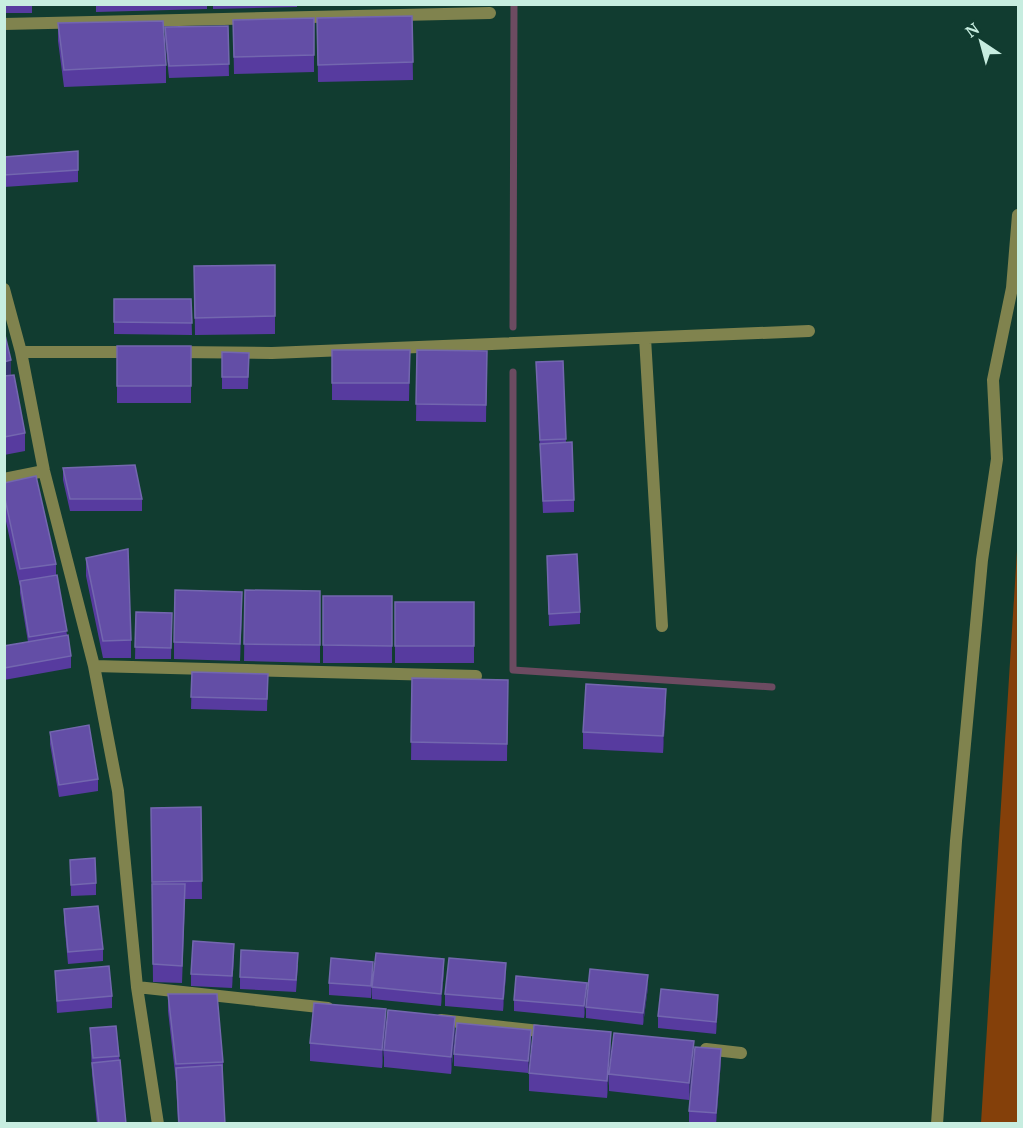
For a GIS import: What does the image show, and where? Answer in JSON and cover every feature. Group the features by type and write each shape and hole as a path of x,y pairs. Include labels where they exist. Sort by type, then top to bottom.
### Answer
{"street":[{"path":"4,24 490,13"},
{"path":"937,1124 956,841 982,560 997,459 993,380 1012,288 1018,216"},
{"path":"4,289 21,352 44,471 94,666 118,791 137,987 158,1124"},
{"path":"21,352 272,353 809,331"},
{"path":"645,338 662,626"},
{"path":"4,479 44,471"},
{"path":"94,666 476,676"},
{"path":"137,987 339,1009"},
{"path":"433,1019 564,1033"},
{"path":"694,1048 741,1053"}],"shaded area":[{"path":"1018,535 1018,1123 981,1123"}],"building":[{"path":"412,16 413,62 318,65 317,18"},
{"path":"314,18 314,55 234,57 233,20"},
{"path":"163,21 166,65 64,70 58,23"},
{"path":"228,26 229,64 169,66 165,27"},
{"path":"78,151 78,170 4,175 4,157"},
{"path":"275,265 275,316 195,318 194,266"},
{"path":"114,299 191,299 192,323 114,322"},
{"path":"4,331 11,360 4,362"},
{"path":"117,346 191,346 191,386 117,386"},
{"path":"332,350 410,350 409,383 332,383"},
{"path":"417,350 487,351 486,405 416,404"},
{"path":"222,352 249,353 248,377 222,377"},
{"path":"563,361 566,439 540,440 536,362"},
{"path":"14,375 25,433 4,437 4,376"},
{"path":"572,442 574,500 543,501 540,444"},
{"path":"135,465 142,499 70,499 63,468"},
{"path":"36,476 56,564 20,569 4,494 4,483"},
{"path":"128,549 131,640 103,641 86,558"},
{"path":"577,554 580,612 549,614 547,556"},
{"path":"57,575 67,631 29,637 20,581"},
{"path":"175,590 242,592 240,644 174,642"},
{"path":"245,590 320,591 320,645 244,644"},
{"path":"323,596 392,596 392,646 323,645"},
{"path":"395,602 474,602 474,646 395,646"},
{"path":"136,612 172,613 171,648 135,647"},
{"path":"68,635 71,656 4,668 4,646"},
{"path":"192,672 268,674 267,699 191,697"},
{"path":"412,678 508,680 507,744 411,742"},
{"path":"586,684 666,689 663,736 583,732"},
{"path":"89,725 98,779 59,785 50,732"},
{"path":"201,807 202,881 152,882 151,808"},
{"path":"95,858 96,883 71,885 70,860"},
{"path":"152,884 185,884 182,966 153,964"},
{"path":"98,906 103,949 68,952 64,909"},
{"path":"193,941 234,944 232,976 191,974"},
{"path":"241,950 298,953 296,980 240,977"},
{"path":"376,953 444,959 441,994 372,987"},
{"path":"331,958 373,962 371,986 329,983"},
{"path":"449,958 506,963 503,999 445,994"},
{"path":"109,966 112,996 57,1001 55,971"},
{"path":"590,969 648,975 643,1013 586,1007"},
{"path":"516,976 587,983 584,1006 514,1000"},
{"path":"661,989 718,995 716,1022 658,1016"},
{"path":"168,994 217,994 223,1062 176,1064"},
{"path":"314,1003 386,1009 382,1050 310,1043"},
{"path":"388,1010 455,1017 451,1057 384,1050"},
{"path":"457,1023 531,1030 528,1061 454,1054"},
{"path":"534,1025 611,1032 607,1081 529,1073"},
{"path":"116,1026 119,1056 93,1058 90,1028"},
{"path":"614,1033 694,1041 689,1083 609,1074"},
{"path":"695,1047 721,1049 716,1113 689,1111"},
{"path":"120,1060 126,1124 99,1124 92,1063"},
{"path":"222,1065 225,1124 179,1124 176,1068"}],"waterway":[{"path":"513,327 514,4"},
{"path":"513,372 513,670 772,687"}]}
